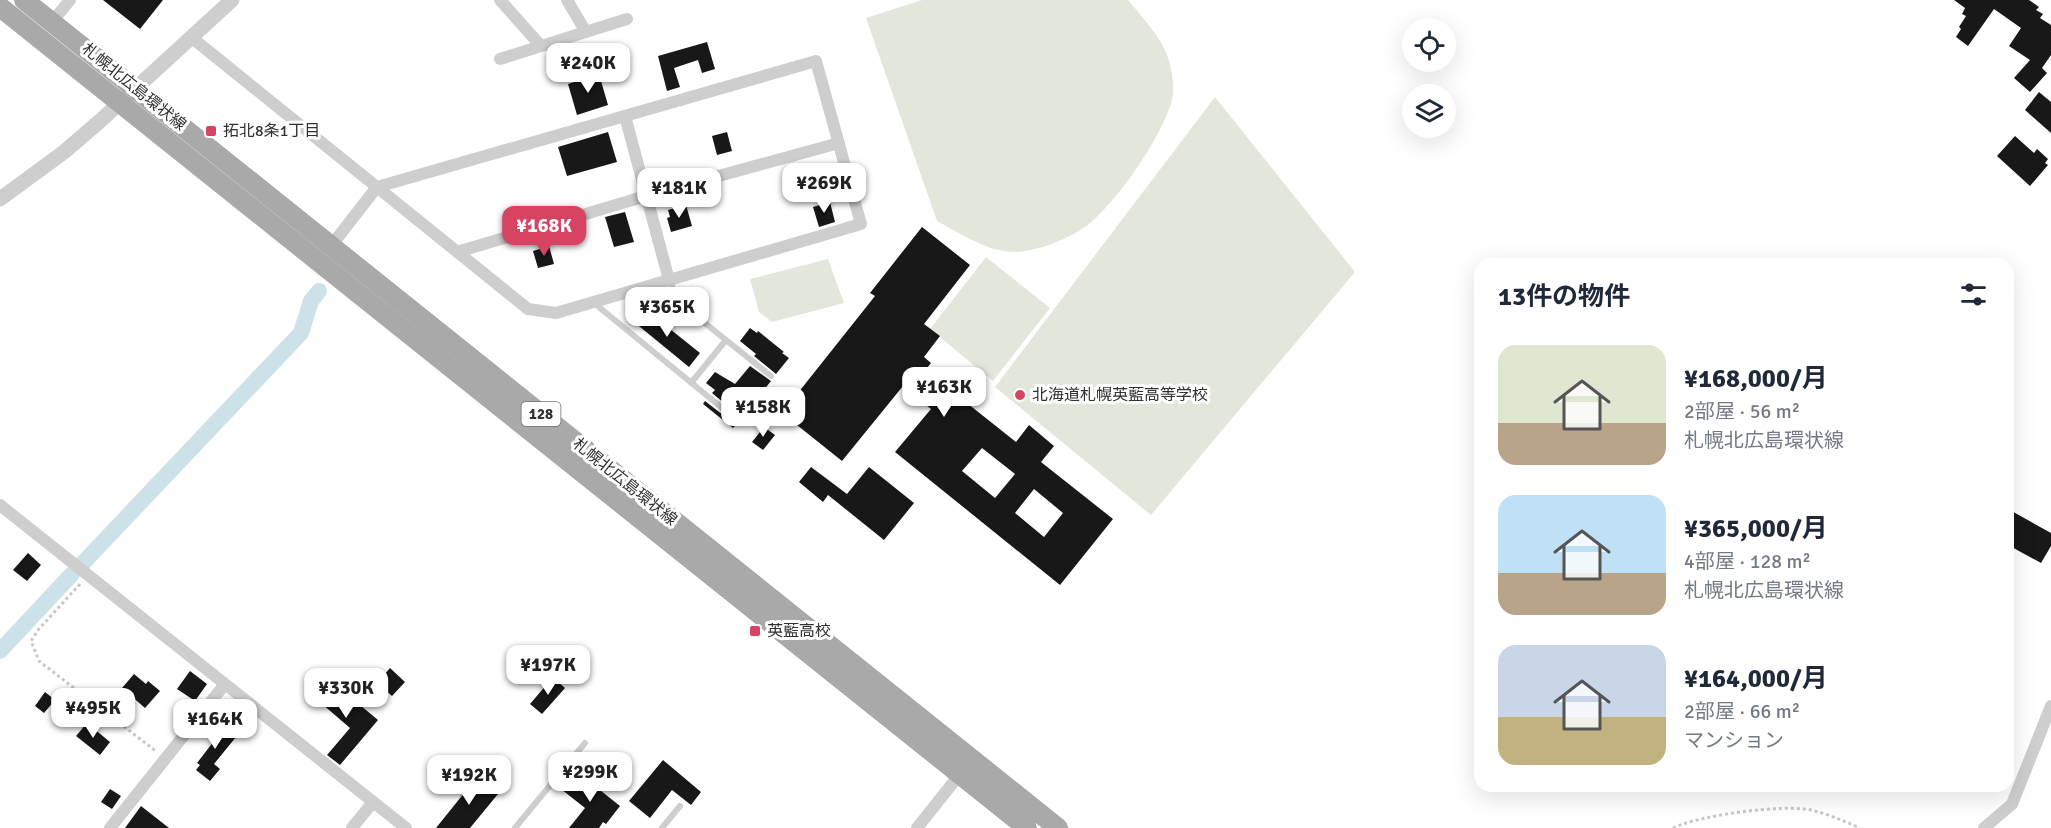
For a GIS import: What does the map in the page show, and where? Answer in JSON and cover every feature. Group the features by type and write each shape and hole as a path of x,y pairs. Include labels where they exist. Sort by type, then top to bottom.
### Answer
{"main road":[{"name":"札幌北広島環状線","path":"24,0 1058,828"},
{"name":"札幌北広島環状線","path":"0,7 1027,828"}],"street":[{"path":"52,22 70,0"},
{"path":"0,200 64,152 232,0"},
{"path":"500,0 541,46"},
{"path":"567,0 586,32"},
{"path":"500,59 627,19"},
{"path":"190,37 377,188 528,309 556,313 861,224 816,60 377,188 332,246"},
{"path":"625,116 669,280"},
{"path":"457,252 646,196 839,143"},
{"path":"0,505 405,828"},
{"path":"110,828 225,684"},
{"path":"1984,828 2012,804 2051,706"},
{"path":"917,828 960,774"},
{"path":"352,828 373,802"}],"lane":[{"path":"669,280 681,304 771,376"},
{"path":"593,302 734,417"},
{"path":"692,383 726,340"},
{"path":"515,828 585,743"},
{"path":"662,828 680,806"}],"path":[{"path":"88,575 38,630 31,641 39,661 165,758"},
{"path":"1673,828 1708,816 1784,809 1810,810 1860,828"}],"shaded area":[{"path":"922,0 1128,0 1160,40 1172,73 1173,96 1167,115 1159,132 1124,186 1085,227 1052,244 1017,252 986,246 937,221 866,18"},
{"path":"1215,97 1355,272 1151,515 995,387"},
{"path":"986,257 1050,308 993,381 930,329"},
{"path":"828,259 844,303 772,322 759,312 750,279"}],"building":[{"path":"103,0 163,0 140,29"},
{"path":"1954,0 2029,0 2039,7 2036,10 2043,14 2040,18 2051,25 2051,55 2042,68 2047,73 2030,92 2014,78 2030,60 2009,46 2021,28 1994,9 1968,46 1956,37 1966,16 1962,14 1965,8"},
{"path":"707,42 715,69 702,73 698,60 674,68 680,87 667,91 658,56"},
{"path":"599,74 608,105 577,115 568,84"},
{"path":"2039,92 2051,102 2051,133 2025,110"},
{"path":"608,132 617,162 567,176 558,147"},
{"path":"727,132 732,151 717,155 712,136"},
{"path":"2015,136 2034,153 2037,149 2048,159 2045,163 2048,165 2030,186 1997,156"},
{"path":"830,202 835,222 819,227 813,207"},
{"path":"686,205 692,226 671,232 667,218 670,217 668,210"},
{"path":"625,212 634,242 614,247 605,217"},
{"path":"922,227 970,265 924,324 940,336 924,357 931,363 923,373 946,391 948,388 1016,442 1029,425 1054,446 1041,462 1113,519 1060,585 895,452 931,409 903,386 842,461 782,413 875,296 870,293","holes":["982,448 1015,474 995,498 962,471","1034,489 1063,513 1044,537 1015,513"]},
{"path":"549,246 554,264 538,268 533,251"},
{"path":"645,309 700,353 689,367 634,322"},
{"path":"750,328 757,333 758,331 789,358 776,374 740,341"},
{"path":"750,366 771,381 733,428 703,404 705,401 732,422 738,418 736,413 712,393 715,390 706,383 715,372 735,384"},
{"path":"764,427 775,435 763,450 752,442"},
{"path":"811,467 847,494 869,467 914,503 884,540 828,495 823,502 799,482"},
{"path":"2014,512 2051,533 2051,546 2041,563 2014,548"},
{"path":"28,553 41,565 27,581 13,570"},
{"path":"390,668 405,682 392,696 377,683"},
{"path":"190,671 207,684 195,701 177,689"},
{"path":"134,674 146,684 148,681 160,691 145,708 122,688"},
{"path":"553,677 565,688 542,714 530,704"},
{"path":"329,680 349,697 354,692 364,701 360,705 378,720 340,765 327,755 350,728 314,697"},
{"path":"45,692 55,700 44,713 35,706"},
{"path":"215,720 236,737 214,764 220,769 210,781 196,770 200,765 197,763 214,741 205,733"},
{"path":"87,723 110,742 100,755 76,736"},
{"path":"663,760 701,792 691,805 672,790 650,818 629,801"},
{"path":"576,771 620,806 606,824 603,822 599,828 569,828 585,808 561,789"},
{"path":"477,777 498,794 470,828 436,828"},
{"path":"110,789 121,796 112,809 101,802"},
{"path":"141,806 169,828 125,828"}],"waterway":[{"path":"82,564 301,333 311,301 319,291"},
{"path":"0,651 72,574"}],"place":[{"name":"拓北8条1丁目","path":"211,131"},
{"name":"北海道札幌英藍高等学校","path":"1020,395"},
{"name":"英藍高校","path":"755,631"}]}
